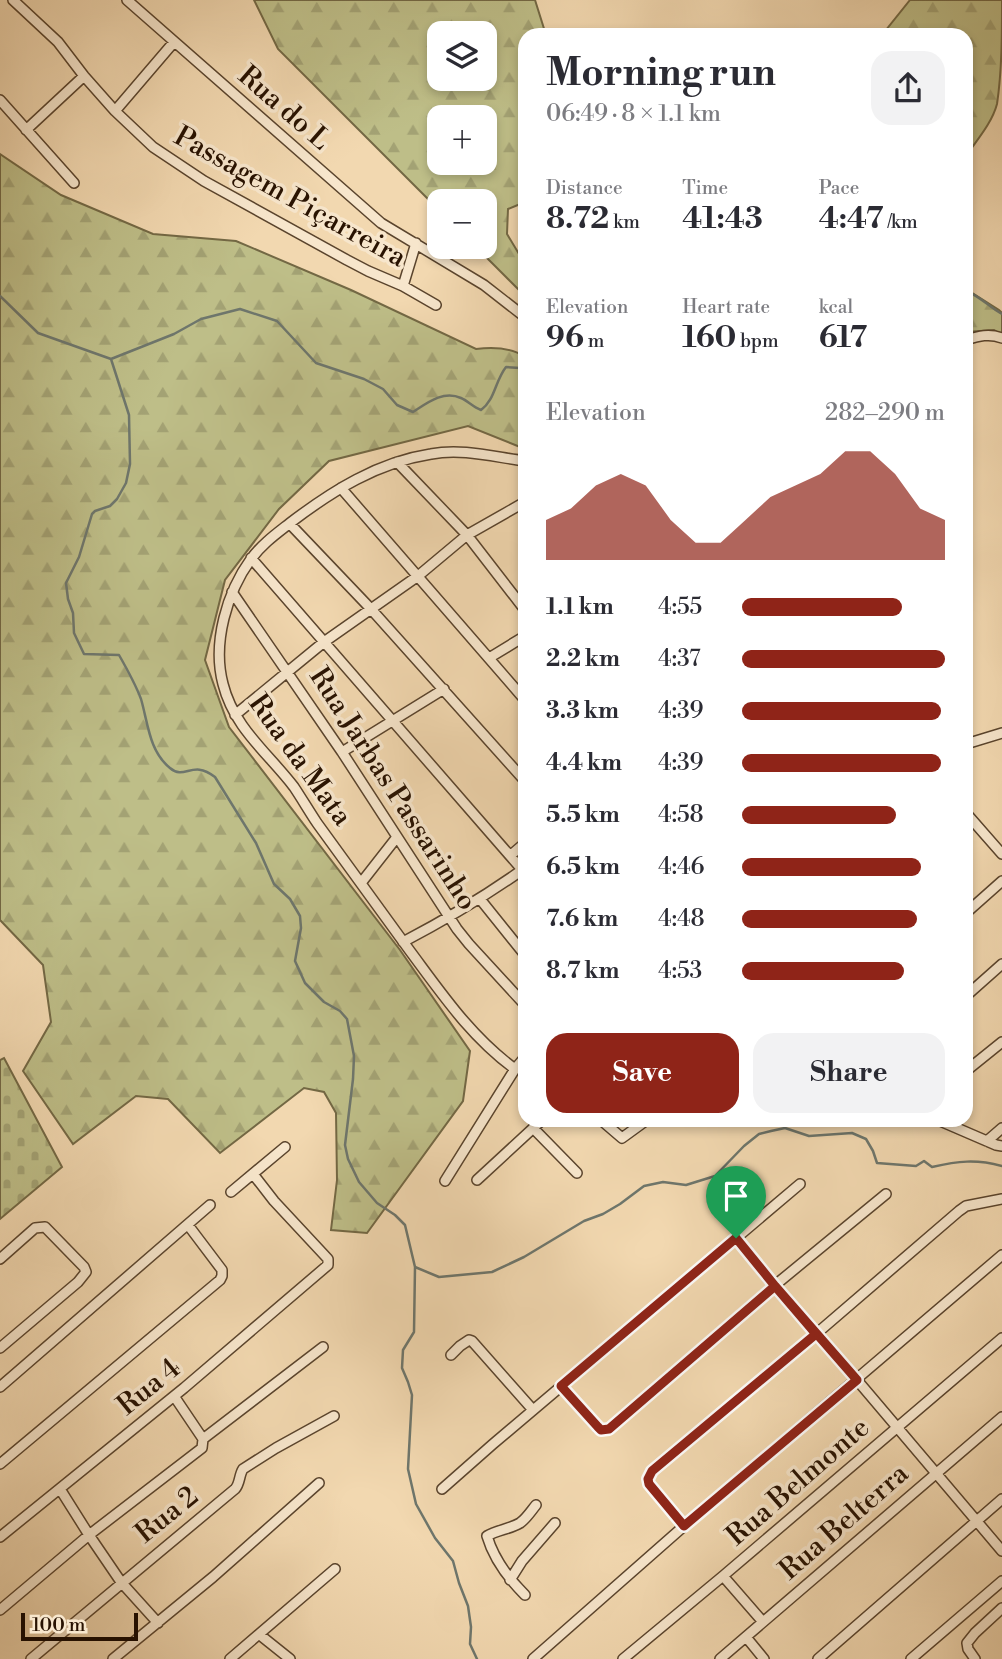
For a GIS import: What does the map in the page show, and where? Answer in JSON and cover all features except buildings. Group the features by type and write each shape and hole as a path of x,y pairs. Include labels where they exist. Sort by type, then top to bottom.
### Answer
{"street":[{"name":"Passagem Piçarreira","path":"13,0 58,42 115,111 153,147 204,181 436,305"},
{"name":"Rua do L","path":"127,0 381,223 485,285 518,311"},
{"path":"115,111 174,42"},
{"path":"26,130 84,76"},
{"path":"0,100 74,183"},
{"path":"403,286 416,243"},
{"path":"973,338 986,335 1001,339"},
{"name":"Rua da Mata","path":"515,1069 456,1014 360,884 294,788 235,715 223,684 220,643 223,621 232,592 251,558 265,542 319,501 371,472 433,453 475,453 518,460"},
{"path":"397,463 467,535 518,601"},
{"path":"341,488 518,693"},
{"path":"235,715 324,642 418,576 467,535 518,506"},
{"path":"290,524 518,770"},
{"path":"251,558 518,864"},
{"name":"Rua Jarbas Passarinho","path":"232,592 288,671 468,944 518,998"},
{"path":"489,658 518,640"},
{"path":"342,752 444,689"},
{"path":"973,742 1002,733"},
{"path":"974,822 1002,854"},
{"path":"360,884 397,837"},
{"path":"510,855 518,849"},
{"path":"403,942 450,918 518,875"},
{"path":"973,907 1002,881"},
{"path":"480,900 518,946"},
{"path":"973,990 1002,964"},
{"path":"973,1065 1002,1042"},
{"path":"445,1181 518,1065"},
{"path":"609,1127 622,1138 636,1127"},
{"path":"954,1127 1002,1146"},
{"path":"477,1180 533,1128 577,1173"},
{"path":"987,1141 1002,1128"},
{"path":"231,1192 285,1147"},
{"name":"Rua 4","path":"0,1537 174,1396 329,1262 253,1174"},
{"path":"442,1489 800,1184"},
{"path":"561,1386 601,1430 609,1429 886,1194"},
{"path":"684,1526 649,1484 652,1471 958,1211 966,1206 1002,1199"},
{"path":"0,1387 210,1205"},
{"path":"0,1464 220,1280 222,1270 188,1225"},
{"path":"0,1259 35,1228 45,1227 86,1269 85,1275 78,1282 0,1348"},
{"path":"736,1238 1002,1551"},
{"path":"533,1659 684,1526 1002,1255"},
{"name":"Rua Belmonte","path":"623,1659 1002,1338"},
{"path":"451,1355 460,1346 472,1341 533,1410"},
{"path":"203,1439 323,1347"},
{"path":"0,1610 89,1535 202,1448 203,1439 174,1396"},
{"name":"Rua 2","path":"31,1659 235,1489 243,1469 334,1416"},
{"name":"Rua Belterra","path":"720,1659 1002,1417"},
{"path":"113,1659 319,1483"},
{"path":"60,1489 121,1582 158,1623"},
{"path":"818,1659 1002,1499"},
{"path":"525,1595 499,1565 487,1539 490,1534 517,1525 536,1505"},
{"path":"510,1580 531,1550 555,1523"},
{"path":"230,1659 335,1569"},
{"path":"723,1576 763,1622"},
{"path":"911,1659 1000,1588"},
{"path":"974,1658 967,1647 969,1640 1002,1608"},
{"path":"260,1635 290,1659"},
{"path":"746,1637 764,1659"}],"green space":[{"path":"254,0 535,0 544,28 518,28 518,205 508,209 507,234 518,252 518,289 488,259 497,259 497,189 427,189 427,198 278,49"},
{"path":"910,0 1002,0 1001,66 997,104 988,125 973,146 973,28 888,28"},
{"path":"0,154 61,195 153,234 236,241 351,290 476,349 502,349 518,353 518,446 468,426 329,461 279,509 225,580 205,660 229,727 400,950 470,1051 463,1101 367,1233 331,1230 337,1180 336,1113 324,1092 304,1088 220,1153 168,1099 136,1096 73,1144 23,1071 51,1022 43,965 0,920"},
{"path":"973,293 1002,313 1002,335 994,330 973,332"},
{"path":"4,1058 62,1167 0,1219 0,1060"}],"waterway":[{"path":"973,294 1002,314"},
{"path":"0,296 38,333 111,359 174,334 201,319 240,309 277,321 316,363 364,379 383,389 397,405 413,412 436,399 448,396 461,398 481,410 489,401 506,367 518,368"},
{"path":"111,359 129,415 130,464 126,483 117,499 110,506 92,514 79,557 66,583 73,613 74,633 84,654 119,655 139,693 153,745 163,761 175,771 200,770 215,777 256,843 274,884 290,899 300,916 301,928 295,961 305,983 347,1019 354,1056 345,1145 348,1159 359,1182 377,1203 405,1225 415,1267 414,1332 403,1350 402,1368 412,1395 408,1469 416,1504 435,1538 453,1561 468,1606 470,1644 477,1659"},
{"path":"415,1267 439,1277 492,1272 524,1257 584,1221 603,1214 644,1186 663,1182 686,1185 715,1176 759,1134 785,1128 809,1136 852,1133 866,1139 877,1163 916,1166 924,1161 932,1167 975,1162 1002,1166"}],"route":[{"path":"736,1238 857,1380 684,1526 649,1484 652,1471 816,1334 775,1286 609,1429 601,1430 561,1386 736,1238"}]}
